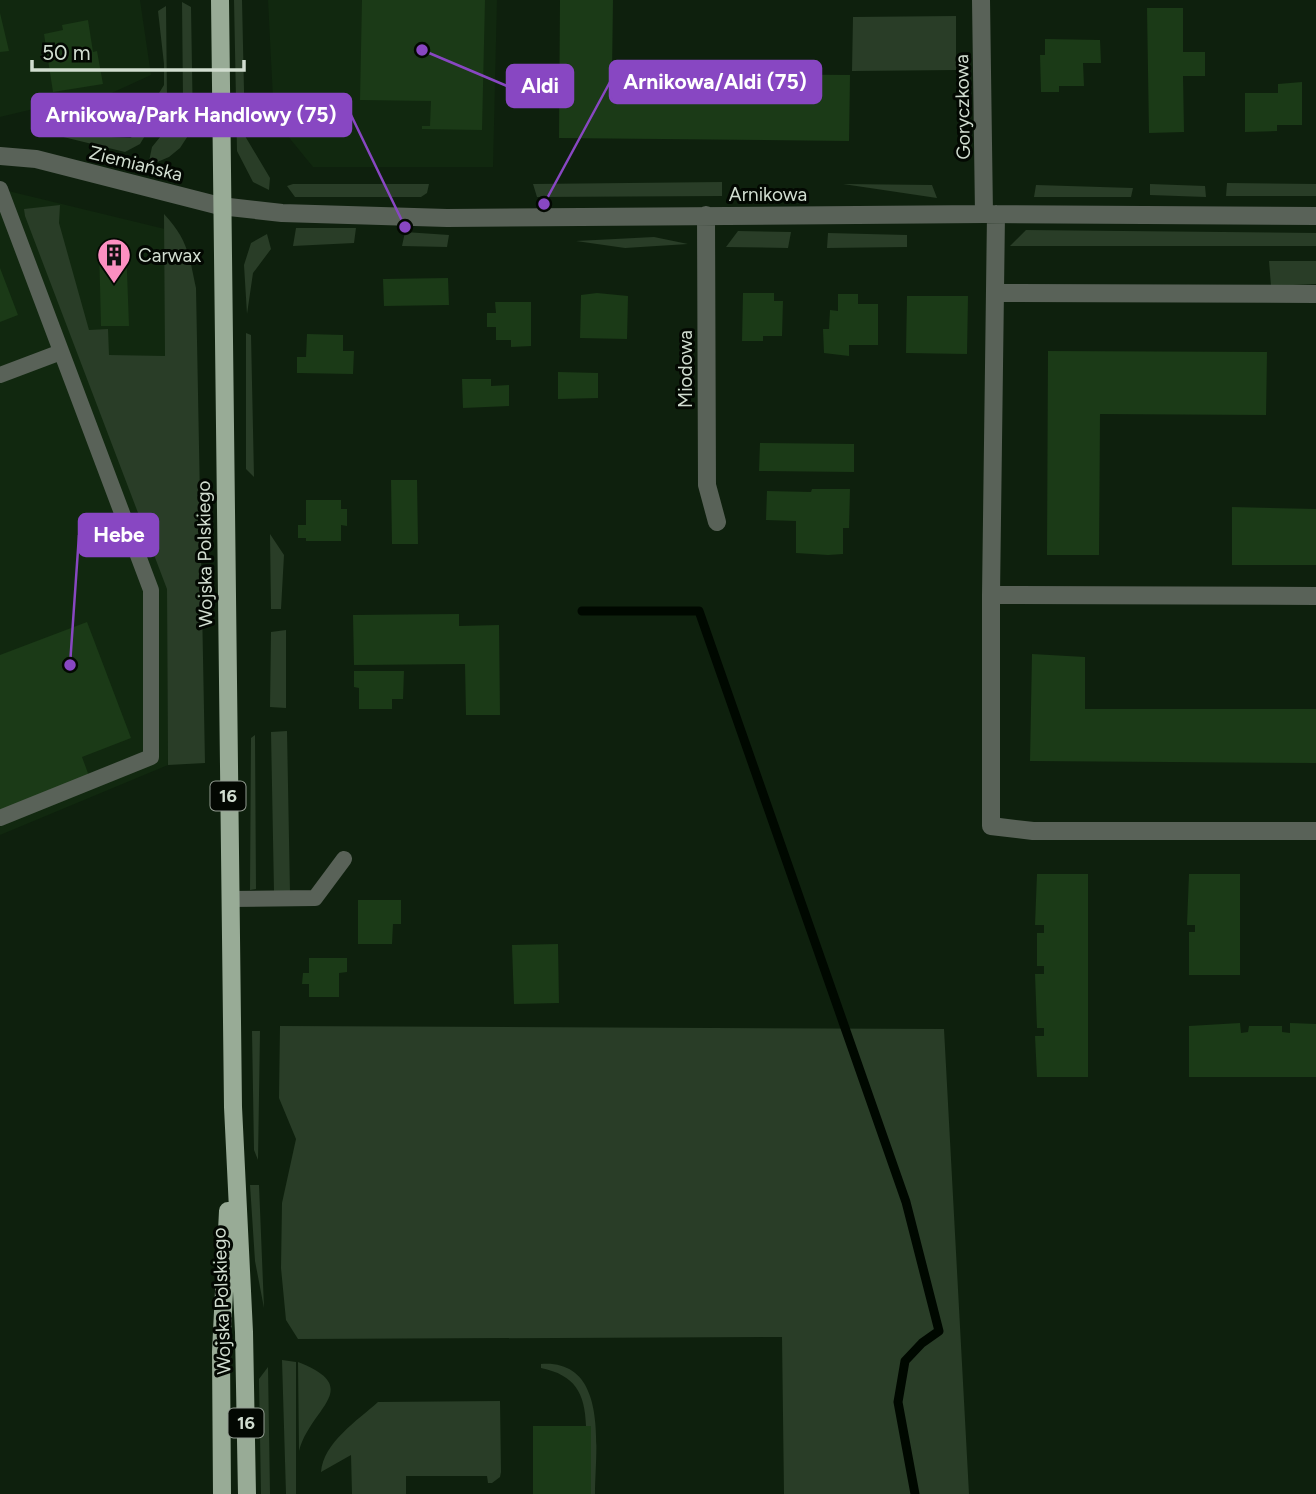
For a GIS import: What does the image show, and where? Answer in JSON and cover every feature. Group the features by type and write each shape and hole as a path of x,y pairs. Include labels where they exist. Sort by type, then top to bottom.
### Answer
{"main road":[{"name":"Wojska Polskiego","path":"219,0 233,1107 244,1332 247,1494"},
{"name":"Wojska Polskiego","path":"222,1494 221,1352 233,1107"}],"street":[{"name":"Goryczkowa","path":"981,0 995,293 991,826 1033,831 1316,831"},
{"name":"Ziemiańska","path":"0,156 36,159 220,206"},
{"name":"Arnikowa","path":"220,206 282,213 447,218 990,214 1316,216"},
{"name":"Miodowa","path":"706,215 706,485 716,522"},
{"path":"995,293 1316,294"},
{"path":"991,595 1316,596"}],"lane":[{"path":"0,189 151,590 151,757 0,818"},
{"path":"0,375 61,352"},
{"path":"230,899 315,898 344,859"}],"shaded area":[{"path":"0,0 140,0 151,75 68,113 46,106 0,117"},
{"path":"234,0 242,0 245,136 270,178 269,190 253,182 237,151"},
{"path":"268,0 497,0 493,167 313,167 274,119"},
{"path":"182,2 191,7 193,128 180,148 169,157 148,166 152,147 177,116 183,99"},
{"path":"166,6 167,99 140,144 125,152 51,134 131,138 164,85 158,11"},
{"path":"956,16 956,70 852,71 853,17"},
{"path":"722,182 722,196 537,197 533,184"},
{"path":"1227,183 1316,184 1316,196 1226,196"},
{"path":"429,184 427,193 421,197 295,197 287,186"},
{"path":"843,184 932,185 937,198"},
{"path":"1150,184 1205,186 1206,197 1150,195"},
{"path":"1036,185 1133,188 1131,197 1034,197"},
{"path":"0,189 165,229 168,765 0,835"},
{"path":"60,205 59,223 89,330 108,329 109,355 165,356 164,214 183,240 189,257 196,288 205,763 168,765 167,589 25,216 24,209"},
{"path":"296,228 356,228 354,243 293,246"},
{"path":"1026,230 1316,233 1316,246 1010,246"},
{"path":"738,231 791,232 788,248 726,247"},
{"path":"405,232 449,235 447,247 402,246"},
{"path":"828,233 907,235 907,247 827,248"},
{"path":"267,234 271,249 253,273 247,314 244,265 251,243"},
{"path":"654,237 688,244 625,248 576,241"},
{"path":"1269,261 1316,261 1316,284 1271,286"},
{"path":"246,333 251,335 254,477 246,469"},
{"path":"270,534 284,555 281,609 271,609"},
{"path":"286,630 286,708 270,707 271,632"},
{"path":"287,731 290,893 274,892 271,732"},
{"path":"255,735 256,889 250,890 251,738"},
{"path":"280,1026 944,1029 969,1494 784,1494 782,1337 298,1339 286,1320 281,1268 282,1203 296,1139 279,1098"},
{"path":"252,1031 260,1031 258,1160 254,1150"},
{"path":"250,1185 259,1185 264,1308 255,1261"},
{"path":"282,1360 296,1362 296,1494 286,1494"},
{"path":"298,1362 318,1372 328,1381 331,1390 299,1451"},
{"path":"541,1364 563,1366 579,1376 588,1392 594,1411 596,1433 595,1494 591,1494 591,1426 586,1426 580,1395 570,1381 562,1375 541,1368"},
{"path":"268,1367 270,1494 261,1494 259,1379"},
{"path":"500,1401 501,1472 500,1477 492,1483 488,1483 487,1476 406,1476 406,1494 352,1494 351,1455 321,1472 323,1461 335,1442 378,1402"}],"building":[{"path":"362,0 485,0 482,130 422,129 422,126 430,126 431,101 360,100"},
{"path":"560,0 613,0 612,73 850,75 849,141 559,138"},
{"path":"1147,8 1183,8 1183,52 1205,52 1205,76 1183,76 1184,132 1149,133"},
{"path":"0,13 9,51 0,52"},
{"path":"88,20 93,52 97,51 103,84 53,92 44,34 63,30 62,25"},
{"path":"1045,39 1100,40 1101,63 1083,63 1084,86 1059,86 1059,92 1041,92 1040,55 1045,55"},
{"path":"1302,82 1302,125 1277,125 1277,131 1245,132 1245,93 1278,93 1278,84"},
{"name":"Carwax","path":"126,244 129,326 101,326 99,245"},
{"path":"0,268 18,315 0,322"},
{"path":"448,278 449,305 384,306 383,279"},
{"path":"597,293 628,296 627,339 580,338 581,295"},
{"path":"743,293 774,293 774,301 783,301 782,336 763,336 763,341 742,341"},
{"path":"838,294 858,294 858,304 878,304 878,345 849,345 849,356 824,353 823,329 829,329 830,310 838,311"},
{"path":"907,296 968,296 967,354 906,353"},
{"path":"495,302 531,302 531,346 511,347 511,340 496,340 496,327 487,327 487,313 496,313"},
{"path":"307,334 343,335 343,351 354,351 353,374 297,373 297,357 306,357"},
{"path":"1048,351 1267,352 1266,415 1100,414 1099,555 1047,555"},
{"path":"558,372 598,373 598,398 558,399"},
{"path":"462,379 491,379 491,386 509,385 509,406 463,408"},
{"path":"760,443 854,444 854,472 759,471"},
{"path":"391,480 417,480 418,544 392,544"},
{"path":"812,489 850,489 849,528 843,528 843,554 796,553 796,521 766,520 767,491 811,492"},
{"path":"306,500 341,500 341,509 347,509 347,526 341,525 341,541 306,541 306,538 298,538 298,525 306,525"},
{"path":"1232,507 1316,509 1316,565 1232,565"},
{"path":"459,614 459,626 499,625 500,715 466,715 465,664 354,665 353,615"},
{"path":"87,622 131,738 82,757 89,776 0,810 0,655"},
{"path":"1032,654 1085,657 1085,709 1316,709 1316,763 1030,761"},
{"path":"354,671 404,671 403,699 392,699 392,709 359,709 359,688 354,687"},
{"path":"1037,874 1088,874 1088,1077 1037,1077 1035,1036 1044,1036 1044,1028 1037,1028 1035,974 1044,974 1044,966 1037,966 1037,933 1044,933 1044,925 1035,925"},
{"path":"1189,874 1240,874 1240,975 1189,975 1189,932 1195,932 1195,925 1187,925"},
{"path":"358,900 401,900 401,924 393,924 392,944 358,944"},
{"path":"558,944 559,1003 514,1004 512,945"},
{"path":"309,958 347,958 347,972 339,973 339,997 309,997 309,984 302,984 303,973 309,973"},
{"path":"1240,1023 1241,1033 1248,1032 1249,1026 1282,1026 1282,1032 1290,1033 1290,1023 1316,1024 1316,1077 1189,1077 1189,1026"},
{"path":"533,1426 591,1426 591,1494 533,1494"}],"waterway":[{"path":"582,611 699,611 906,1202 939,1331 922,1343 905,1361 898,1402 915,1494"}],"place":[{"name":"Aldi","path":"422,50"},
{"name":"Arnikowa/Aldi (75)","path":"544,204"},
{"name":"Arnikowa/Park Handlowy (75)","path":"405,227"},
{"name":"Carwax","path":"114,285"},
{"name":"Hebe","path":"70,665"}]}
